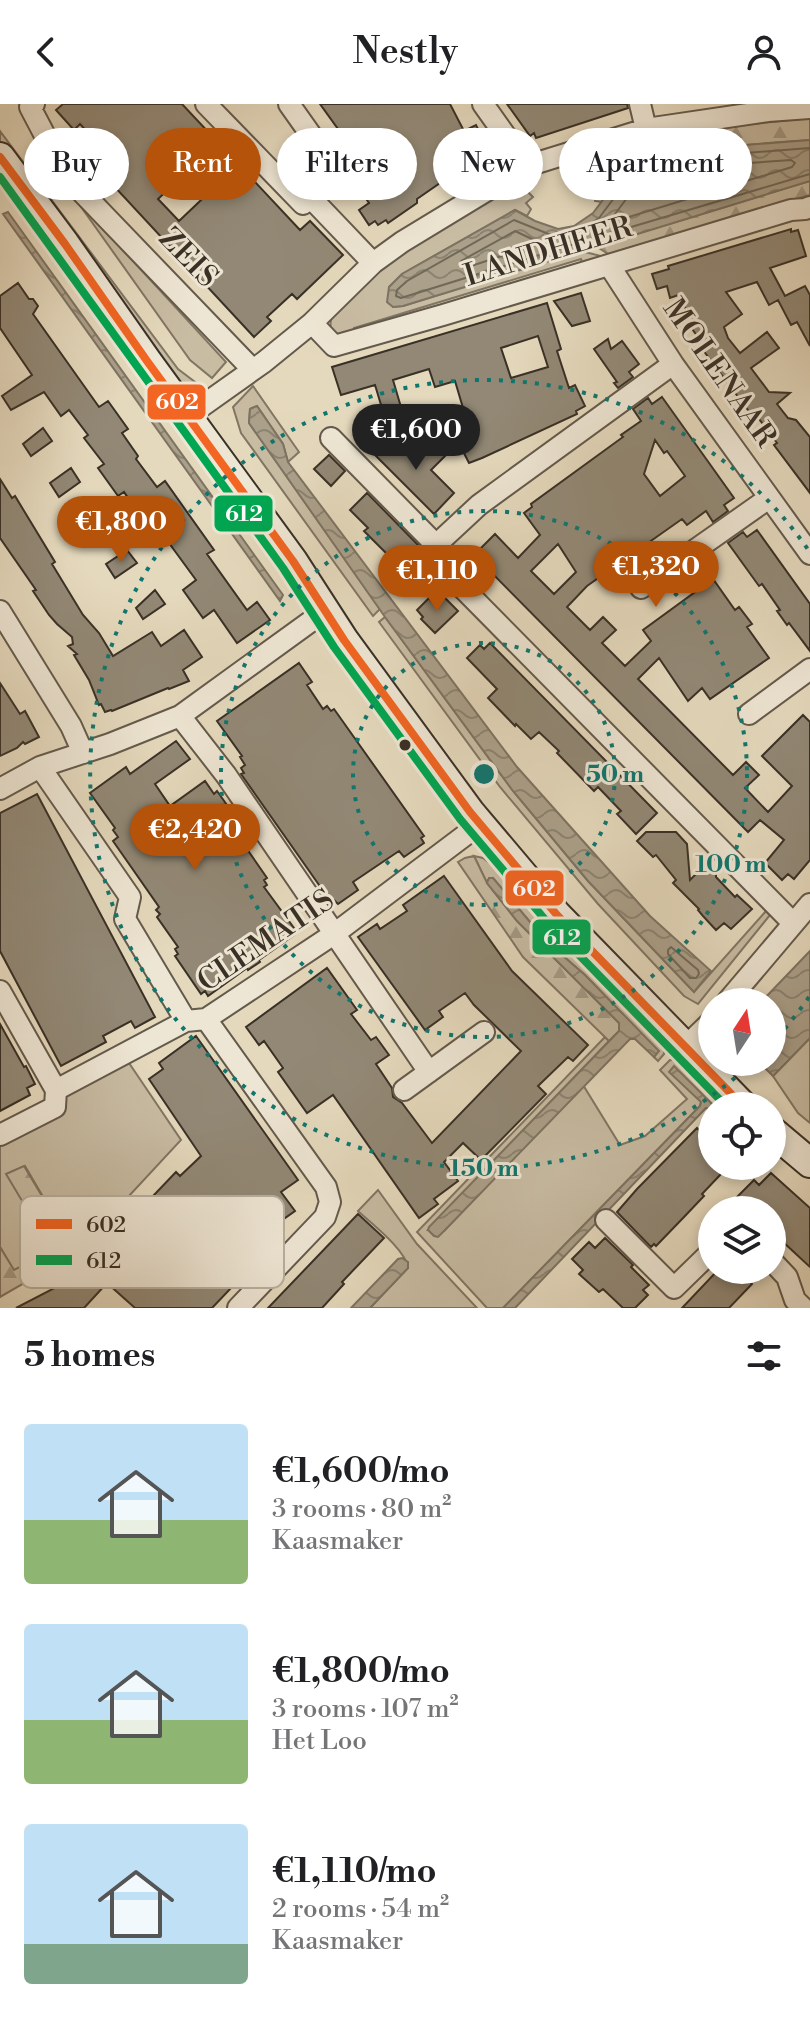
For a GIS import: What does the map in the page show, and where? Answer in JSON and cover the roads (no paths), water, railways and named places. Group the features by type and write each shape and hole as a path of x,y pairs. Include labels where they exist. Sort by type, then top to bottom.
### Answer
{"street":[{"path":"206,104 277,177"},
{"path":"289,104 306,128"},
{"path":"483,104 500,128"},
{"path":"640,104 646,128"},
{"name":"ZEIS","path":"32,106 62,168 76,186 252,369"},
{"path":"652,128 768,108 810,108"},
{"path":"1,162 65,244 293,561 344,640 480,824 557,915 729,1092"},
{"path":"313,200 373,263"},
{"path":"188,416 312,323 373,263 471,200"},
{"name":"LANDHEER","path":"312,323 334,346 791,210 808,214"},
{"name":"MOLENAAR","path":"609,265 673,364 810,554"},
{"path":"436,545 479,505 673,364"},
{"path":"331,438 436,545 436,561 793,923"},
{"path":"641,588 769,498"},
{"path":"0,611 71,726 83,753"},
{"path":"0,789 40,767 180,716 325,611"},
{"path":"749,714 810,669"},
{"path":"180,716 226,775 429,1072"},
{"path":"40,767 130,897 125,919 196,1020 326,1187 330,1202 325,1217 284,1260"},
{"name":"CLEMATIS","path":"0,1135 55,1107 56,1090 196,1020 334,934 480,824"},
{"path":"739,988 810,904"},
{"path":"0,991 56,1090"},
{"path":"404,1090 484,1032"},
{"path":"685,1047 698,1034"},
{"path":"786,1143 810,1163"},
{"path":"606,1220 674,1288 698,1265"},
{"path":"786,1276 795,1300 803,1308"},
{"path":"238,1308 257,1288"}],"water":[{"path":"810,140 810,181 752,199 752,144"},
{"path":"603,200 748,200 403,306 393,307 387,302 389,287 402,274 515,210 558,229 574,226 593,213"},
{"path":"8,212 283,595 280,601 3,214"},
{"path":"257,406 283,444 288,462 517,767 650,916 711,971 694,992 588,881 513,791 385,617 249,423 250,409"},
{"path":"489,878 493,878 546,941 585,975 659,1051 654,1057 635,1039 630,1039 438,1237 428,1230 429,1227 619,1031 619,1023 517,921 487,883"},
{"path":"810,951 810,1038 786,1063 786,988 774,988"},
{"path":"674,1066 700,1092 698,1099 669,1072"},
{"path":"698,1108 698,1116 515,1308 503,1308"},
{"path":"398,1259 408,1262 408,1268 370,1308 351,1308"}]}
